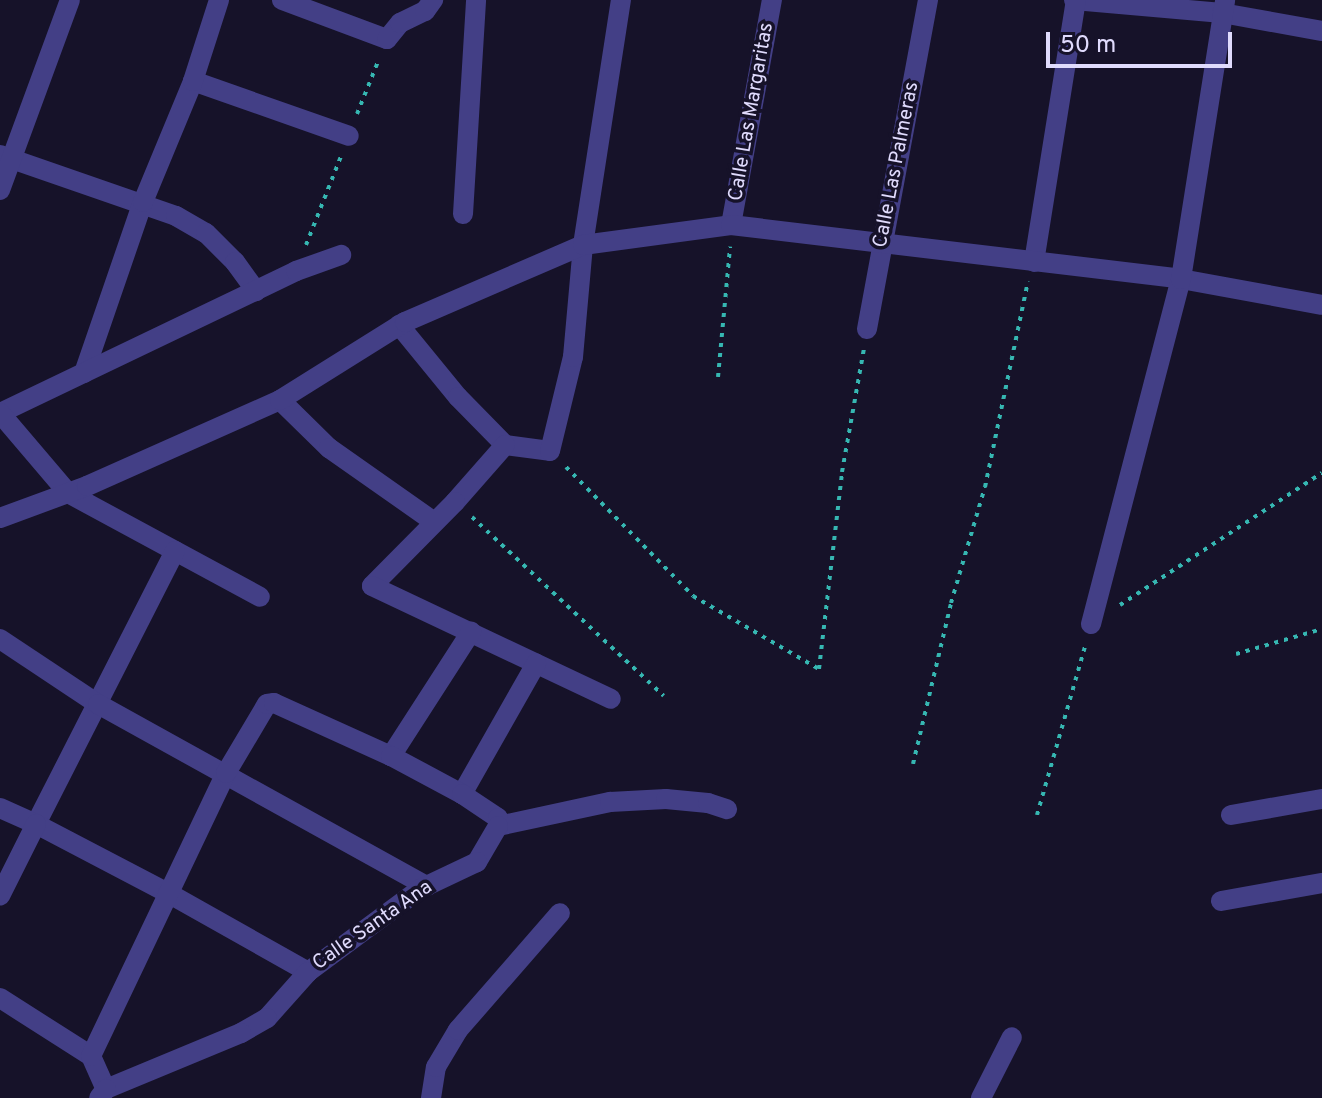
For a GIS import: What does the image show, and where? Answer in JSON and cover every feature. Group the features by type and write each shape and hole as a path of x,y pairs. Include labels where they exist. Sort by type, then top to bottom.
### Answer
{"street":[{"path":"0,190 5,156 70,0"},
{"path":"84,373 143,202 193,81 219,0"},
{"path":"282,0 387,39 393,30 425,11 433,0"},
{"path":"463,214 476,0"},
{"path":"399,325 458,397 505,445 550,451 573,357 583,245 621,0"},
{"name":"Calle Las Margaritas","path":"731,225 772,0"},
{"name":"Calle Las Palmeras","path":"867,329 928,0"},
{"path":"1034,262 1075,0 1223,6 1322,31"},
{"path":"1091,624 1181,279 1223,6"},
{"path":"193,81 349,136"},
{"path":"5,156 143,202 206,233 235,262 256,291"},
{"path":"0,518 68,493 280,400 399,325 583,245 731,225 1181,279 1322,305"},
{"path":"260,597 68,493 0,413 256,291 341,255"},
{"path":"280,400 329,448 433,521"},
{"path":"505,445 455,502 372,586 611,699"},
{"path":"0,896 175,551"},
{"path":"391,756 471,632"},
{"path":"0,639 98,704 427,886"},
{"path":"462,794 536,664"},
{"path":"91,1056 226,773 261,710 274,703 391,756 462,794 493,814 498,826 610,802 666,799 708,803 727,809"},
{"path":"1231,815 1322,799"},
{"path":"0,808 168,893 308,972"},
{"name":"Calle Santa Ana","path":"102,1094 267,1018 308,972 427,886 477,862 498,826"},
{"path":"1221,901 1322,883"},
{"path":"431,1098 436,1067 458,1030 560,913"},
{"path":"0,998 91,1056 102,1094"},
{"path":"981,1098 1012,1037"}],"path":[{"path":"718,377 730,254"},
{"path":"913,764 951,603 985,487 1024,294"},
{"path":"550,451 693,596 819,669 842,472 862,357"},
{"path":"1037,815 1091,624 1322,473"},
{"path":"455,502 664,696"},
{"path":"1236,654 1322,629"}]}
